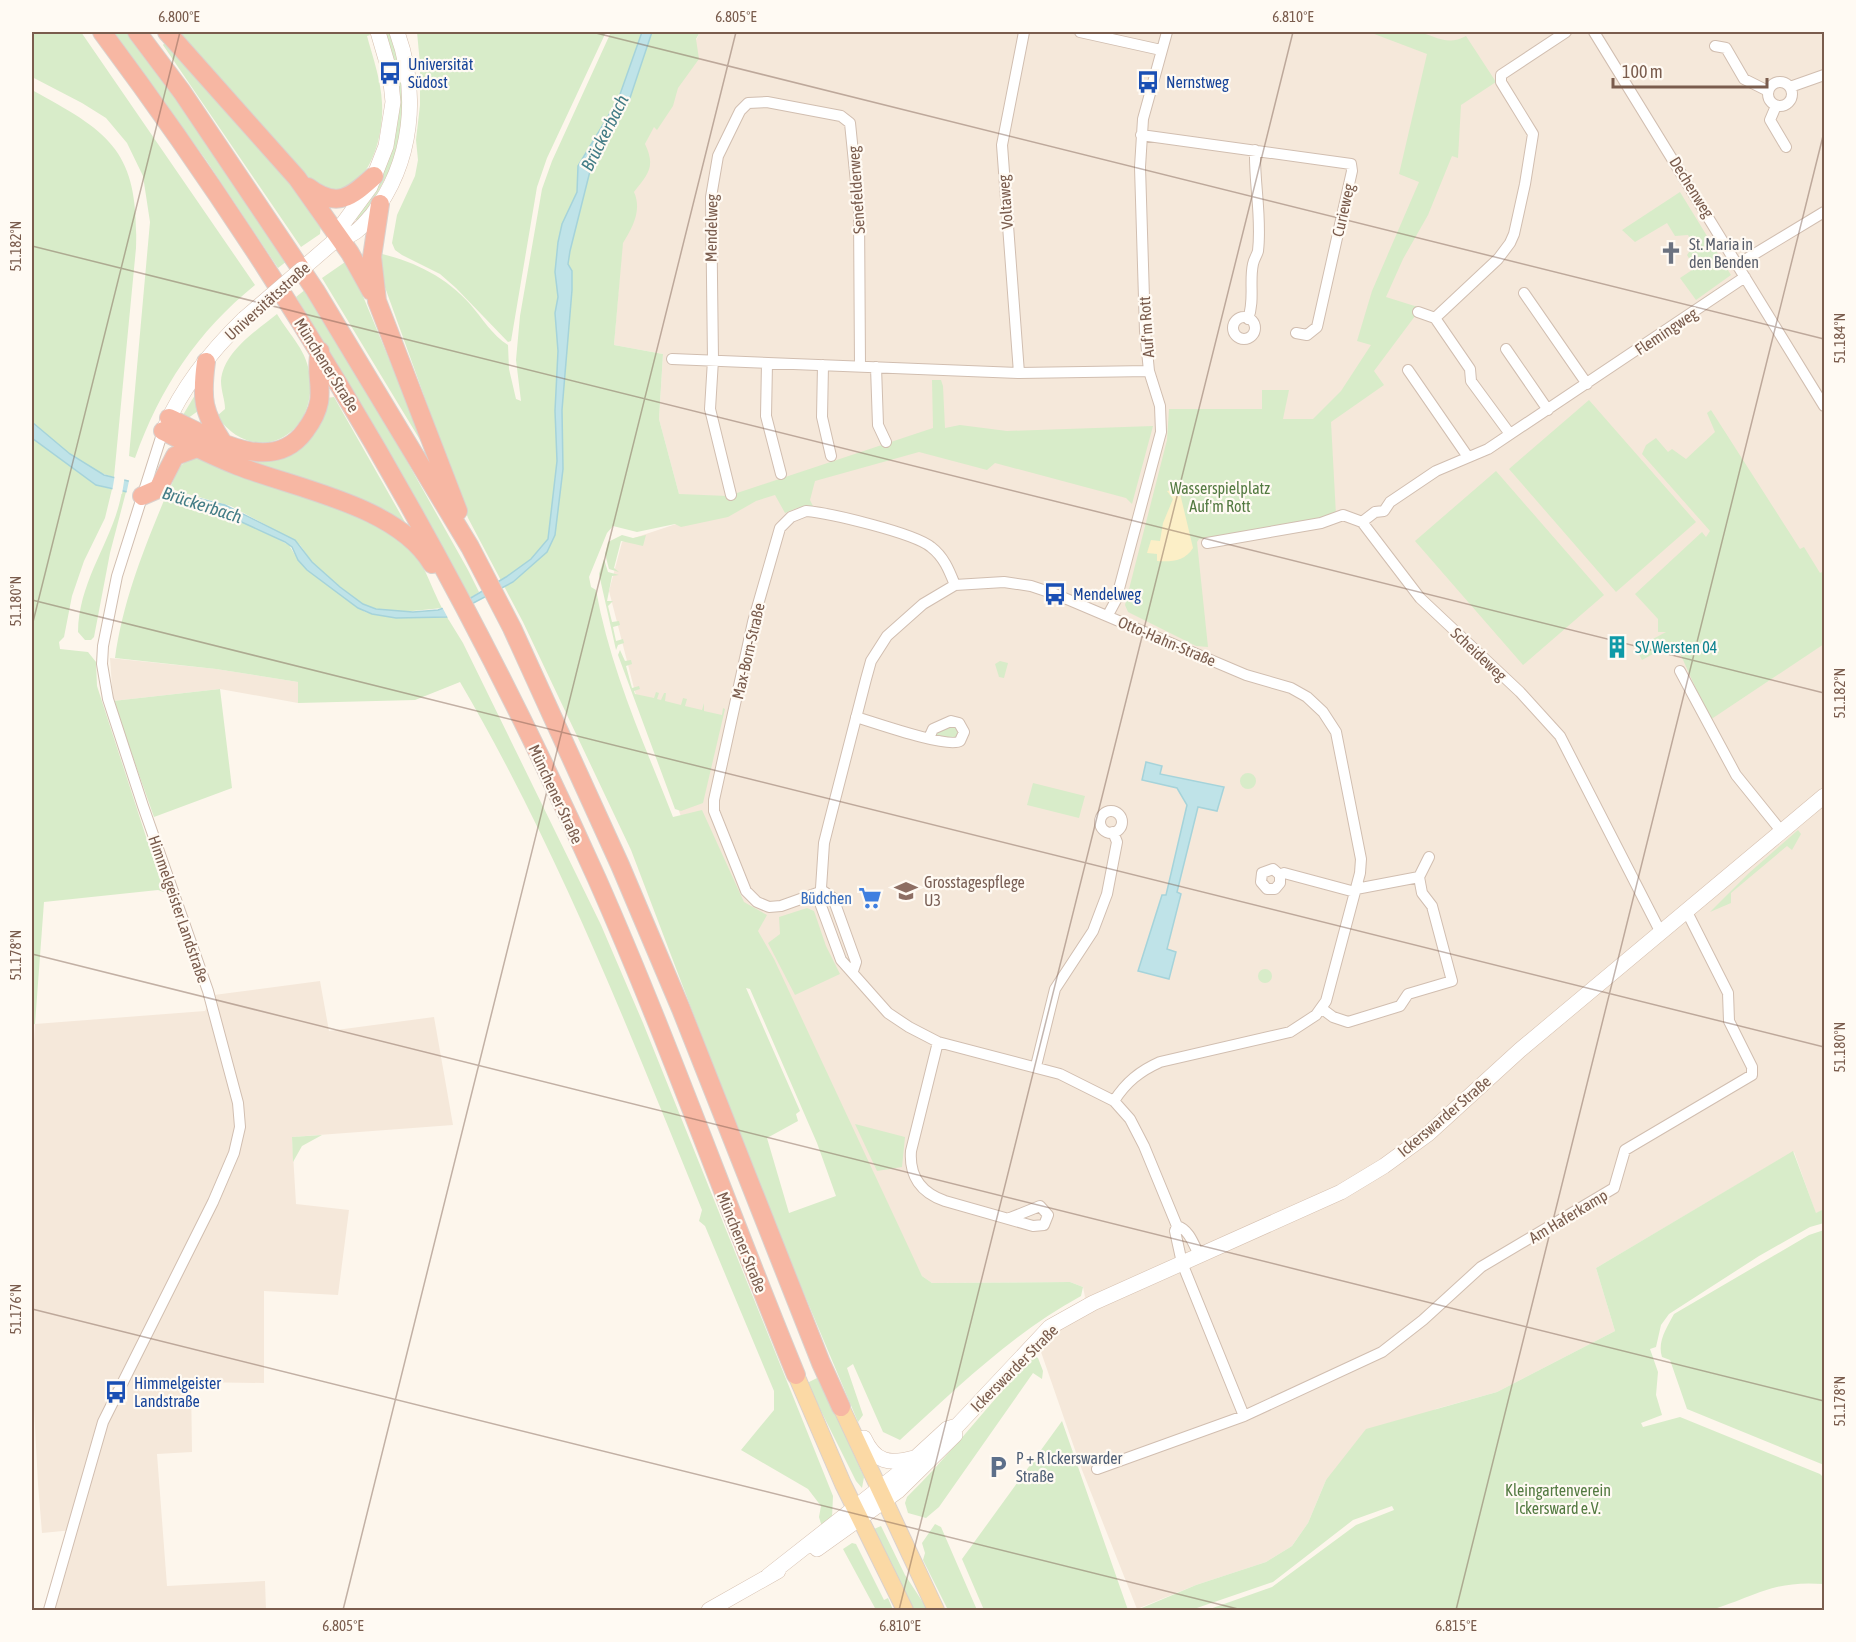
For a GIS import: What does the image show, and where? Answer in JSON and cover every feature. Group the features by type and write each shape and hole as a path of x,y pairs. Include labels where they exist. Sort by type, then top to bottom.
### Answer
{"highway":[{"name":"Münchener Straße","path":"102,32 242,231 320,351 381,454 445,581 472,622 561,801 656,1018 738,1234 796,1374"},
{"name":"Münchener Straße","path":"137,32 182,92 315,290 470,547 512,628 620,865 668,978 820,1363 841,1407"},
{"path":"167,32 297,178 339,237 377,301 470,547"},
{"path":"297,178 317,194 336,199 354,194 374,176"},
{"path":"377,301 372,257 380,204"},
{"path":"166,425 256,453 281,448 302,436 313,419 319,402 316,365 320,351"},
{"path":"206,362 203,402 208,421 222,443"},
{"path":"166,425 197,448 246,469 381,519 417,546 445,581"},
{"path":"142,496 158,489 161,463 180,453 197,448"}],"main road":[{"name":"Universitätsstraße","path":"166,425 206,362 244,319 339,237 342,225 363,199 386,146 393,102 390,73 378,32"},
{"name":"Universitätsstraße","path":"339,237 349,237 356,232 380,204 394,178 409,127 410,79 406,55 397,32"},
{"name":"Ickerswarder Straße","path":"709,1611 802,1559 881,1496 947,1429 957,1426 1056,1323 1199,1255 1341,1192 1384,1166 1428,1134 1520,1050 1824,796"},
{"name":"Münchener Straße","path":"796,1374 857,1513 905,1611"},
{"name":"Münchener Straße","path":"841,1407 936,1611"},
{"path":"841,1407 852,1418 869,1450 876,1457 892,1462 916,1458"},
{"name":"Ickerswarder Straße","path":"881,1496 903,1487 950,1441 955,1435 957,1426"}],"street":[{"name":"Voltaweg","path":"1018,373 1002,145 1024,32"},
{"path":"1080,32 1161,50"},
{"name":"Auf'm Rott","path":"1108,615 1116,600 1161,439 1160,406 1149,371 1142,250 1141,135 1167,32"},
{"path":"1435,318 1498,259 1514,234 1533,134 1501,82 1502,73 1566,32"},
{"name":"Dechenweg","path":"1594,32 1824,406"},
{"path":"1715,46 1726,48 1744,79 1768,91"},
{"path":"1790,87 1792,94 1790,102 1784,106 1776,106 1769,100 1768,91 1773,84 1780,82 1790,87 1824,75"},
{"name":"Senefelderweg","path":"746,104 759,101 806,109 841,116 850,123 859,212 860,366"},
{"name":"Mendelweg","path":"731,495 711,419 713,360 710,315 714,171 722,148 746,104"},
{"path":"1776,106 1770,120 1786,147"},
{"name":"Curieweg","path":"1141,135 1351,164 1352,171 1317,327 1307,335 1296,333"},
{"path":"1248,318 1252,308 1253,263 1258,253 1257,195 1254,181 1256,150"},
{"path":"1738,264 1824,212"},
{"name":"Flemingweg","path":"1362,522 1375,512 1384,511 1390,502 1436,471 1510,434 1548,410 1745,276"},
{"path":"1524,293 1587,384"},
{"path":"1418,312 1435,318 1470,369 1471,381 1510,434"},
{"path":"1506,349 1548,410"},
{"path":"672,359 1018,373 1149,371"},
{"path":"767,363 766,416 781,474"},
{"path":"823,365 822,417 831,456"},
{"path":"876,367 878,425 886,442"},
{"path":"1408,370 1467,457"},
{"path":"161,463 166,425"},
{"name":"Himmelgeister Landstraße","path":"49,1611 103,1422 213,1202 234,1153 240,1127 238,1103 208,991 146,816 104,681 103,646 128,540 142,496"},
{"name":"Max-Born-Straße","path":"823,891 781,906 769,907 757,902 746,891 714,811 714,800 753,622 780,528 791,517 806,511 910,537 933,549 948,565 955,585"},
{"path":"1206,543 1321,523 1343,515 1362,522"},
{"name":"Scheideweg","path":"1362,522 1420,598 1520,693 1560,736 1661,933"},
{"name":"Otto-Hahn-Straße","path":"823,891 824,843 872,661 887,636 923,604 955,585 1004,582 1021,584 1055,594 1246,675 1292,688 1307,697 1323,712 1336,732 1360,851 1360,873 1326,1000 1321,1008 1299,1028 1290,1032 1160,1062 1131,1079 1114,1101"},
{"path":"1680,671 1736,775 1782,832"},
{"path":"856,717 930,738"},
{"path":"1036,1066 1055,989 1088,940 1104,903 1117,842 1113,832"},
{"path":"1321,1008 1333,1017 1348,1022 1400,1006 1407,994 1452,981 1432,906 1422,893 1419,877 1429,857"},
{"path":"1280,875 1284,873 1355,890 1419,877"},
{"path":"823,891 833,898 856,962 853,971 888,1013 938,1042 1036,1066 1082,1083 1114,1101 1130,1119 1144,1146 1177,1226 1175,1231 1182,1263 1244,1416"},
{"name":"Am Haferkamp","path":"1097,1469 1244,1416 1382,1352 1423,1320 1481,1267 1614,1188 1625,1150 1752,1075 1752,1067 1729,1021 1728,993 1687,912"},
{"path":"938,1042 911,1151 910,1168 920,1185 932,1197 1010,1218"},
{"path":"1177,1226 1189,1234 1199,1255"}],"shaded area":[{"path":"700,32 1824,32 1824,1209 1816,1214 1794,1152 1777,1161 1596,1268 1615,1331 1497,1392 1436,1409 1326,1480 1308,1523 1292,1546 1266,1562 1196,1585 1137,1609 1082,1470 1041,1352 1043,1335 1080,1311 1085,1297 1083,1287 1070,1282 932,1283 922,1276 689,838 635,692 609,591 622,542 676,524 679,494 659,419 663,354 614,345 625,210 639,156"},
{"path":"110,658 216,669 298,682 298,703 220,689 113,701"},
{"path":"320,981 329,1031 434,1017 453,1125 292,1137 296,1204 349,1210 338,1295 264,1291 264,1383 191,1382 192,1452 157,1454 167,1586 265,1581 266,1610 51,1610 73,1530 42,1533 38,1484 32,1370 32,1076 35,1024 205,1011 214,995"}],"green space":[{"name":"Wasserspielplatz Auf'm Rott","path":"1411,31 1447,40 1466,36 1496,82 1461,105 1458,158 1452,156 1428,215 1403,259 1386,297 1421,308 1374,371 1384,385 1331,422 1336,515 1319,521 1199,539 1197,542 1208,647 1196,646 1128,612 1125,605 1167,440 1169,409 1262,409 1262,390 1289,390 1283,419 1313,419 1341,391 1371,345 1357,341 1372,291 1419,182 1399,174 1427,54 1369,32"},
{"path":"32,32 81,32 255,285 215,322 183,363 156,408 135,458 129,456 150,222 143,176 127,143 106,118 32,77"},
{"path":"112,32 127,32 181,103 287,261 278,268 206,160"},
{"path":"176,32 369,32 370,35 367,36 380,86 382,116 377,144 365,171 357,181 345,188 330,191 315,186"},
{"path":"384,32 392,32 402,76 405,108 403,126 399,144 386,177 358,222 354,217 389,157"},
{"path":"417,32 606,32 547,158 537,187 511,341 508,342 440,274 402,255 395,250 392,243 397,215 415,176 418,160 416,140 420,105 420,64"},
{"path":"611,32 700,32 696,39 699,59 678,88 673,106 657,130 654,127 645,144 650,165 647,175 634,192 637,212 623,243 614,345 663,354 659,419 679,494 728,496 933,428 932,380 941,380 943,386 945,428 960,425 1007,431 1153,426 1132,504 1126,498 995,463 987,470 919,452 815,481 810,500 813,506 797,508 785,513 775,495 756,501 728,517 681,527 675,524 637,532 613,526 607,533 589,577 591,587 596,590 619,677 673,817 702,810 744,902 767,915 758,931 774,959 922,1276 932,1283 1070,1282 1083,1287 1081,1296 1009,1344 964,1381 900,1440 883,1432 853,1364 847,1368 863,1415 858,1422 760,1189 631,850 523,622 468,518 377,265 378,253 404,261 428,271 461,294 492,332 508,345 509,369 516,399 521,401 516,360 520,316 542,189 552,161","holes":["746,988 750,989 817,1143 836,1196 789,1213 767,1138 798,1121 796,1114 800,1111"]},
{"path":"166,41 318,214 321,225 320,234 301,247 163,45"},
{"path":"32,90 82,119 100,133 115,149 125,167 132,188 136,215 136,248 114,477 81,462 32,422"},
{"path":"1680,192 1731,275 1696,300 1680,278 1695,268 1687,255 1694,245 1688,235 1675,236 1667,223 1635,242 1622,230"},
{"path":"348,260 428,453 322,278"},
{"path":"306,289 376,406 468,570 479,592 469,599 386,447 296,297"},
{"path":"277,314 306,360 310,378 309,399 303,417 293,430 279,439 264,443 248,440 232,432 217,416 225,409 221,381 228,361 242,343"},
{"path":"195,395 198,411 184,421 180,420"},
{"path":"334,397 406,524 382,510 249,464 251,459 266,460 326,398"},
{"path":"1589,400 1696,522 1616,592 1509,469"},
{"path":"1711,410 1800,549 1804,547 1820,573 1824,571 1824,644 1710,720 1675,642 1642,660 1636,648 1666,632 1658,632 1658,619 1635,594 1702,532 1706,537 1710,531 1642,454 1646,445 1656,438 1668,452 1672,449 1686,459 1715,432 1707,413"},
{"path":"32,438 96,485 112,489 105,518 84,561 72,596 64,637 59,642 60,649 88,652 96,662 97,686 164,892 158,890 44,902 35,1024 32,1025"},
{"path":"183,457 197,457 371,520 401,539 410,548 423,568 442,608 403,612 376,609 363,604 312,562 300,545 286,536 231,506 170,489 178,468 184,463"},
{"path":"1496,471 1604,595 1523,665 1415,541"},
{"path":"122,491 126,492 110,553 94,637 91,640 85,640 78,632 84,594 112,526"},
{"path":"165,498 234,517 289,545 298,560 365,612 396,618 447,617 463,643 601,925 643,1023 833,1496 832,1518 822,1527 819,1517 821,1506 808,1489 741,1450 774,1410 774,1391 705,1226 699,1221 702,1210 590,942 529,810 460,682 415,700 298,703 298,682 216,669 115,658 129,596"},
{"path":"622,535 633,538 646,535 643,546 621,541 614,568 619,572 609,569 605,554 608,542"},
{"path":"604,559 608,572 619,575 612,576 607,601 613,601 608,606 612,622 619,621 620,625 613,627 616,641 623,639 624,643 618,645 616,650 599,574"},
{"path":"620,650 625,661 631,660 632,664 626,666 632,688 639,686 640,689 634,691 635,694 654,698 656,692 659,693 657,699 661,700 666,693 665,701 681,705 683,698 687,699 685,706 702,710 704,703 704,711 722,715 723,708 725,709 703,803 681,811 675,809 618,655"},
{"path":"1000,661 1008,663 1004,678 999,677 995,664"},
{"path":"220,689 232,788 154,817 113,701"},
{"path":"951,724 960,730 957,739 936,736 936,733"},
{"path":"1248,773 1256,781 1248,789 1240,781"},
{"path":"1033,783 1085,796 1079,818 1027,805"},
{"path":"1798,830 1801,834 1792,850 1787,846 1731,893 1731,903 1710,912 1749,873"},
{"path":"807,908 814,911 826,946 840,974 795,995 768,943 780,934 779,917"},
{"path":"1265,969 1270,971 1272,976 1270,981 1265,983 1260,981 1258,976 1260,971"},
{"path":"855,1124 905,1137 902,1167 877,1171"},
{"path":"322,1135 302,1146 293,1162 292,1137"},
{"name":"Kleingartenverein Ickersward e.V.","path":"1793,1151 1816,1213 1824,1209 1824,1223 1810,1227 1759,1256 1669,1314 1661,1325 1656,1347 1650,1349 1658,1372 1656,1395 1662,1415 1641,1423 1643,1427 1680,1417 1820,1474 1824,1478 1824,1584 1791,1584 1766,1590 1711,1610 1207,1610 1272,1587 1356,1525 1394,1510 1392,1506 1353,1520 1273,1582 1191,1610 1137,1610 1196,1585 1266,1562 1292,1546 1308,1523 1326,1480 1366,1429 1497,1392 1615,1331 1596,1268"},
{"path":"1824,1230 1824,1465 1687,1409 1670,1360 1662,1357 1661,1346 1674,1314 1809,1235"},
{"path":"1034,1356 1038,1358 1043,1371 1042,1379 1033,1373 939,1507 926,1518 908,1513 905,1503 907,1497"},
{"path":"819,1377 864,1477 862,1488 856,1481 807,1383"},
{"path":"1062,1421 1128,1610 984,1610 962,1559"},
{"path":"935,1524 941,1527 977,1610 948,1610 923,1560 925,1553 922,1543"},
{"path":"881,1526 905,1575 928,1610 913,1610 874,1529"},
{"path":"852,1543 856,1544 884,1600 888,1598 893,1610 876,1610 843,1549"}],"sand":[{"path":"1179,489 1193,548 1186,556 1178,560 1157,561 1157,554 1147,553 1151,540 1160,541 1163,523 1173,499 1167,491"}],"water":[{"name":"Brückerbach","path":"642,32 652,32 629,101 591,167 570,251 568,264 572,271 572,290 562,410 563,469 555,535 547,552 513,582 447,617 396,618 372,614 358,608 307,570 298,560 292,547 285,542 222,513 96,485 32,438 32,422 70,454 104,475 225,505 295,540 312,562 340,587 363,604 376,609 413,612 438,610 469,599 506,577 531,559 548,539 557,461 555,411 558,351 555,313 558,297 555,272 558,242 562,224 577,192 578,166 618,100"},
{"path":"1146,762 1162,766 1160,774 1224,787 1217,811 1198,807 1177,892 1181,894 1167,949 1176,952 1169,979 1138,971 1162,895 1166,895 1187,805 1177,788 1142,780"}],"pier":[{"path":"115,474 125,475 122,494 112,492"},
{"path":"130,476 170,486 164,501 126,495"},
{"path":"467,596 474,608 449,620 441,605"}],"place":[{"name":"Universität Südost","path":"390,73"},
{"name":"Nernstweg","path":"1148,82"},
{"name":"St. Maria in den Benden","path":"1671,253"},
{"name":"Mendelweg","path":"1055,594"},
{"name":"SV Wersten 04","path":"1617,647"},
{"name":"Grosstagespflege U3","path":"906,891"},
{"name":"Büdchen","path":"870,898"},
{"name":"Himmelgeister Landstraße","path":"116,1392"},
{"name":"P + R Ickerswarder Straße","path":"998,1467"}]}
